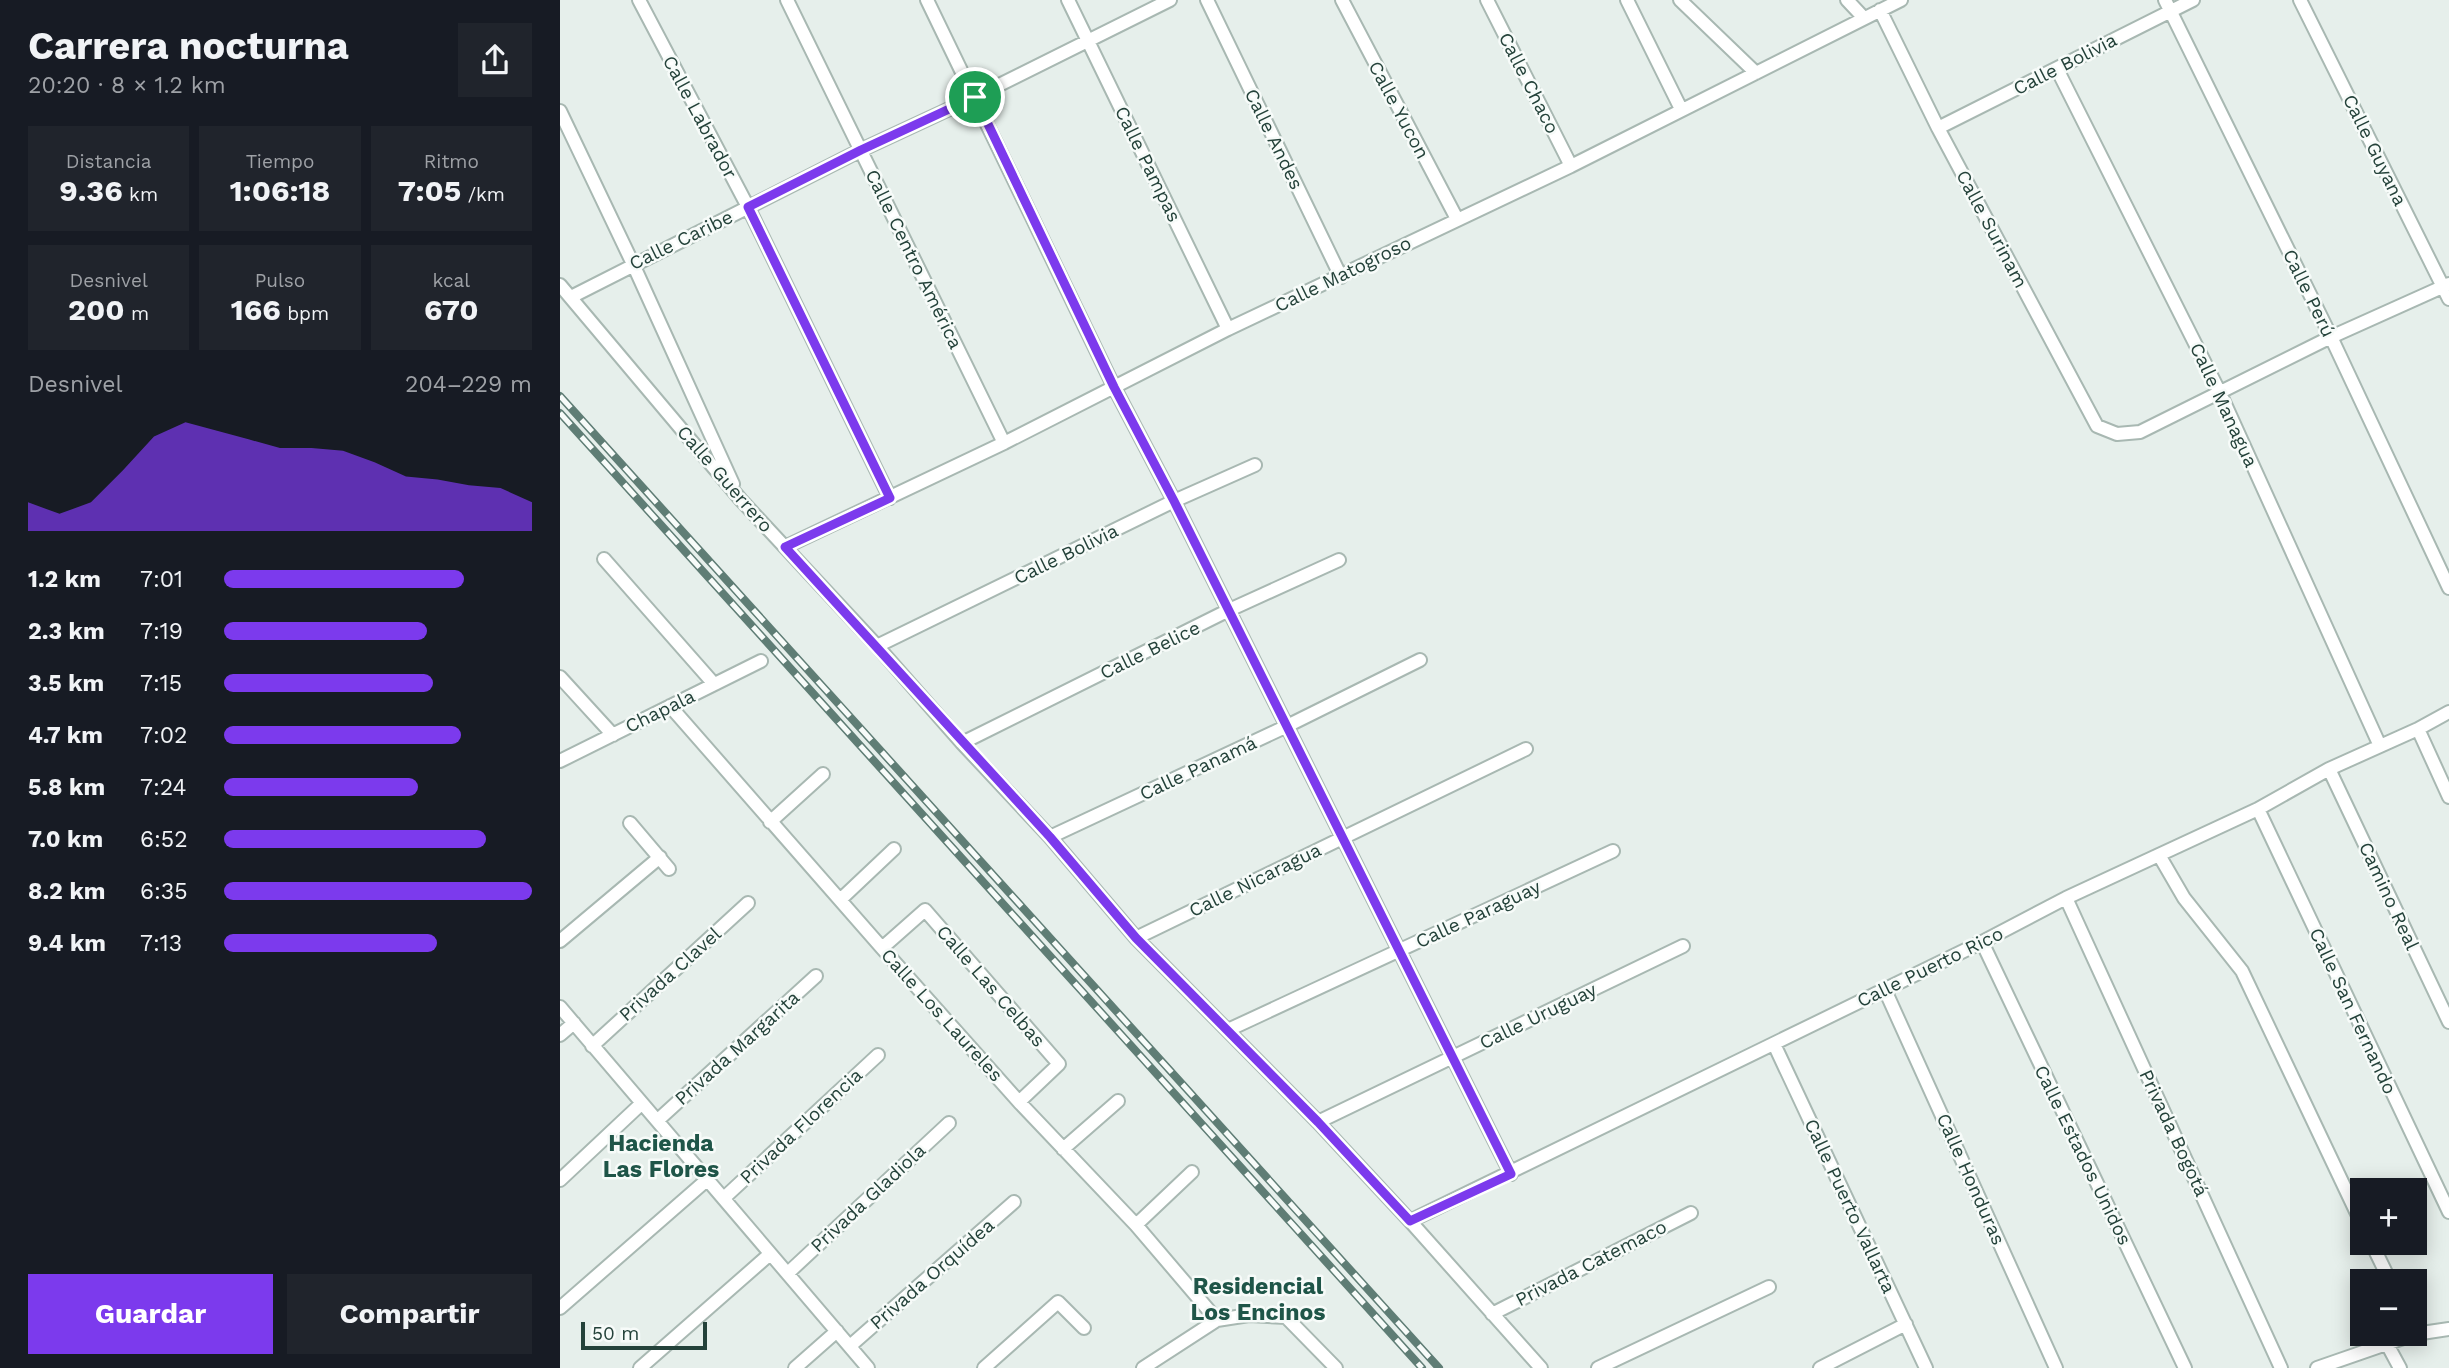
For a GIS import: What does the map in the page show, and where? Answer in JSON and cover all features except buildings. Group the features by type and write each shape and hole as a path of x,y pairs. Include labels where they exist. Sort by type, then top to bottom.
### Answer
{"street":[{"name":"Calle Labrador","path":"639,0 748,207 890,498"},
{"name":"Calle Centro América","path":"787,0 1003,443"},
{"path":"927,0 1114,387 1174,501 1511,1174"},
{"name":"Calle Pampas","path":"1068,0 1228,329"},
{"name":"Calle Caribe","path":"571,297 861,150 975,97 1170,0"},
{"name":"Calle Andes","path":"1207,0 1340,277"},
{"name":"Calle Yucon","path":"1342,0 1457,219"},
{"name":"Calle Chaco","path":"1487,0 1571,166"},
{"path":"1627,0 1681,110"},
{"path":"1680,0 1756,73"},
{"path":"1847,0 1863,18"},
{"name":"Calle Matogroso","path":"785,547 1003,443 1228,329 1571,166 1901,0"},
{"name":"Calle Bolivia","path":"1938,128 2057,69 2168,5 2193,0"},
{"name":"Calle Guyana","path":"2300,0 2446,285 2449,299"},
{"name":"Calle Perú","path":"2168,5 2331,337 2449,588"},
{"name":"Calle Surinam","path":"1880,10 1938,128 2096,426 2117,434 2140,432 2220,393"},
{"name":"Calle Managua","path":"2057,69 2220,393 2380,746"},
{"path":"560,111 741,500"},
{"name":"Calle Guerrero","path":"560,285 741,500 1050,837 1136,938 1318,1122 1541,1368"},
{"path":"2220,393 2331,337 2446,285"},
{"name":"Calle Bolivia","path":"877,646 1174,501 1255,465"},
{"path":"604,559 714,684"},
{"name":"Calle Belice","path":"962,743 1227,611 1339,560"},
{"name":"Calle Panamá","path":"1050,837 1285,727 1420,660"},
{"name":"Chapala","path":"560,761 761,662"},
{"path":"560,677 612,734"},
{"name":"Calle Los Laureles","path":"670,706 882,948 1136,1226 1217,1320"},
{"name":"Calle Puerto Rico","path":"1410,1221 1885,990 2066,898 2258,809 2329,769 2449,712"},
{"path":"2417,729 2449,797"},
{"name":"Calle Nicaragua","path":"1136,938 1525,749"},
{"name":"Camino Real","path":"2329,769 2449,1022"},
{"path":"770,822 822,774"},
{"name":"Calle San Fernando","path":"2258,809 2449,1212"},
{"path":"630,823 670,869"},
{"path":"840,900 894,849"},
{"name":"Calle Paraguay","path":"1228,1030 1614,851"},
{"path":"2160,855 2184,898 2242,971 2350,1199"},
{"path":"560,941 660,857"},
{"name":"Privada Bogotá","path":"2066,898 2281,1368"},
{"name":"Privada Clavel","path":"592,1046 748,903"},
{"name":"Calle Las Celbas","path":"882,948 925,910 1059,1064 1020,1102"},
{"name":"Calle Estados Unidos","path":"1982,942 2185,1368"},
{"name":"Calle Uruguay","path":"1318,1122 1683,946"},
{"name":"Privada Margarita","path":"658,1120 816,976"},
{"name":"Calle Honduras","path":"1885,990 2056,1368"},
{"path":"560,1007 641,1104 709,1178 868,1368"},
{"path":"560,1035 573,1023"},
{"name":"Calle Puerto Vallarta","path":"1774,1044 1926,1368"},
{"name":"Privada Florencia","path":"725,1197 878,1055"},
{"path":"1063,1149 1118,1101"},
{"path":"560,1180 641,1104"},
{"name":"Privada Gladiola","path":"788,1273 949,1123"},
{"path":"1136,1226 1192,1172"},
{"path":"560,1308 709,1178"},
{"name":"Privada Orquídea","path":"850,1346 1014,1202"},
{"name":"Privada Catemaco","path":"1492,1314 1690,1213"},
{"path":"640,1368 771,1254"},
{"path":"1598,1368 1769,1287"},
{"path":"984,1368 1058,1302 1084,1328"},
{"path":"1143,1368 1217,1320 1250,1315 1286,1317 1336,1368"},
{"path":"1820,1368 1906,1324"},
{"path":"2427,1332 2449,1329"},
{"path":"795,1368 837,1331"},
{"path":"2316,1368 2381,1346"},
{"path":"2388,1346 2400,1368"}],"railway":[{"path":"560,396 1439,1368"},
{"path":"560,413 1422,1368"}],"district":[{"name":"Hacienda Las Flores","path":"661,1156"},
{"name":"Residencial Los Encinos","path":"1258,1299"}],"route":[{"path":"975,97 1114,387 1174,501 1511,1174 1410,1221 1318,1122 1136,938 1050,837 785,547 890,498 748,207 975,97"}]}
